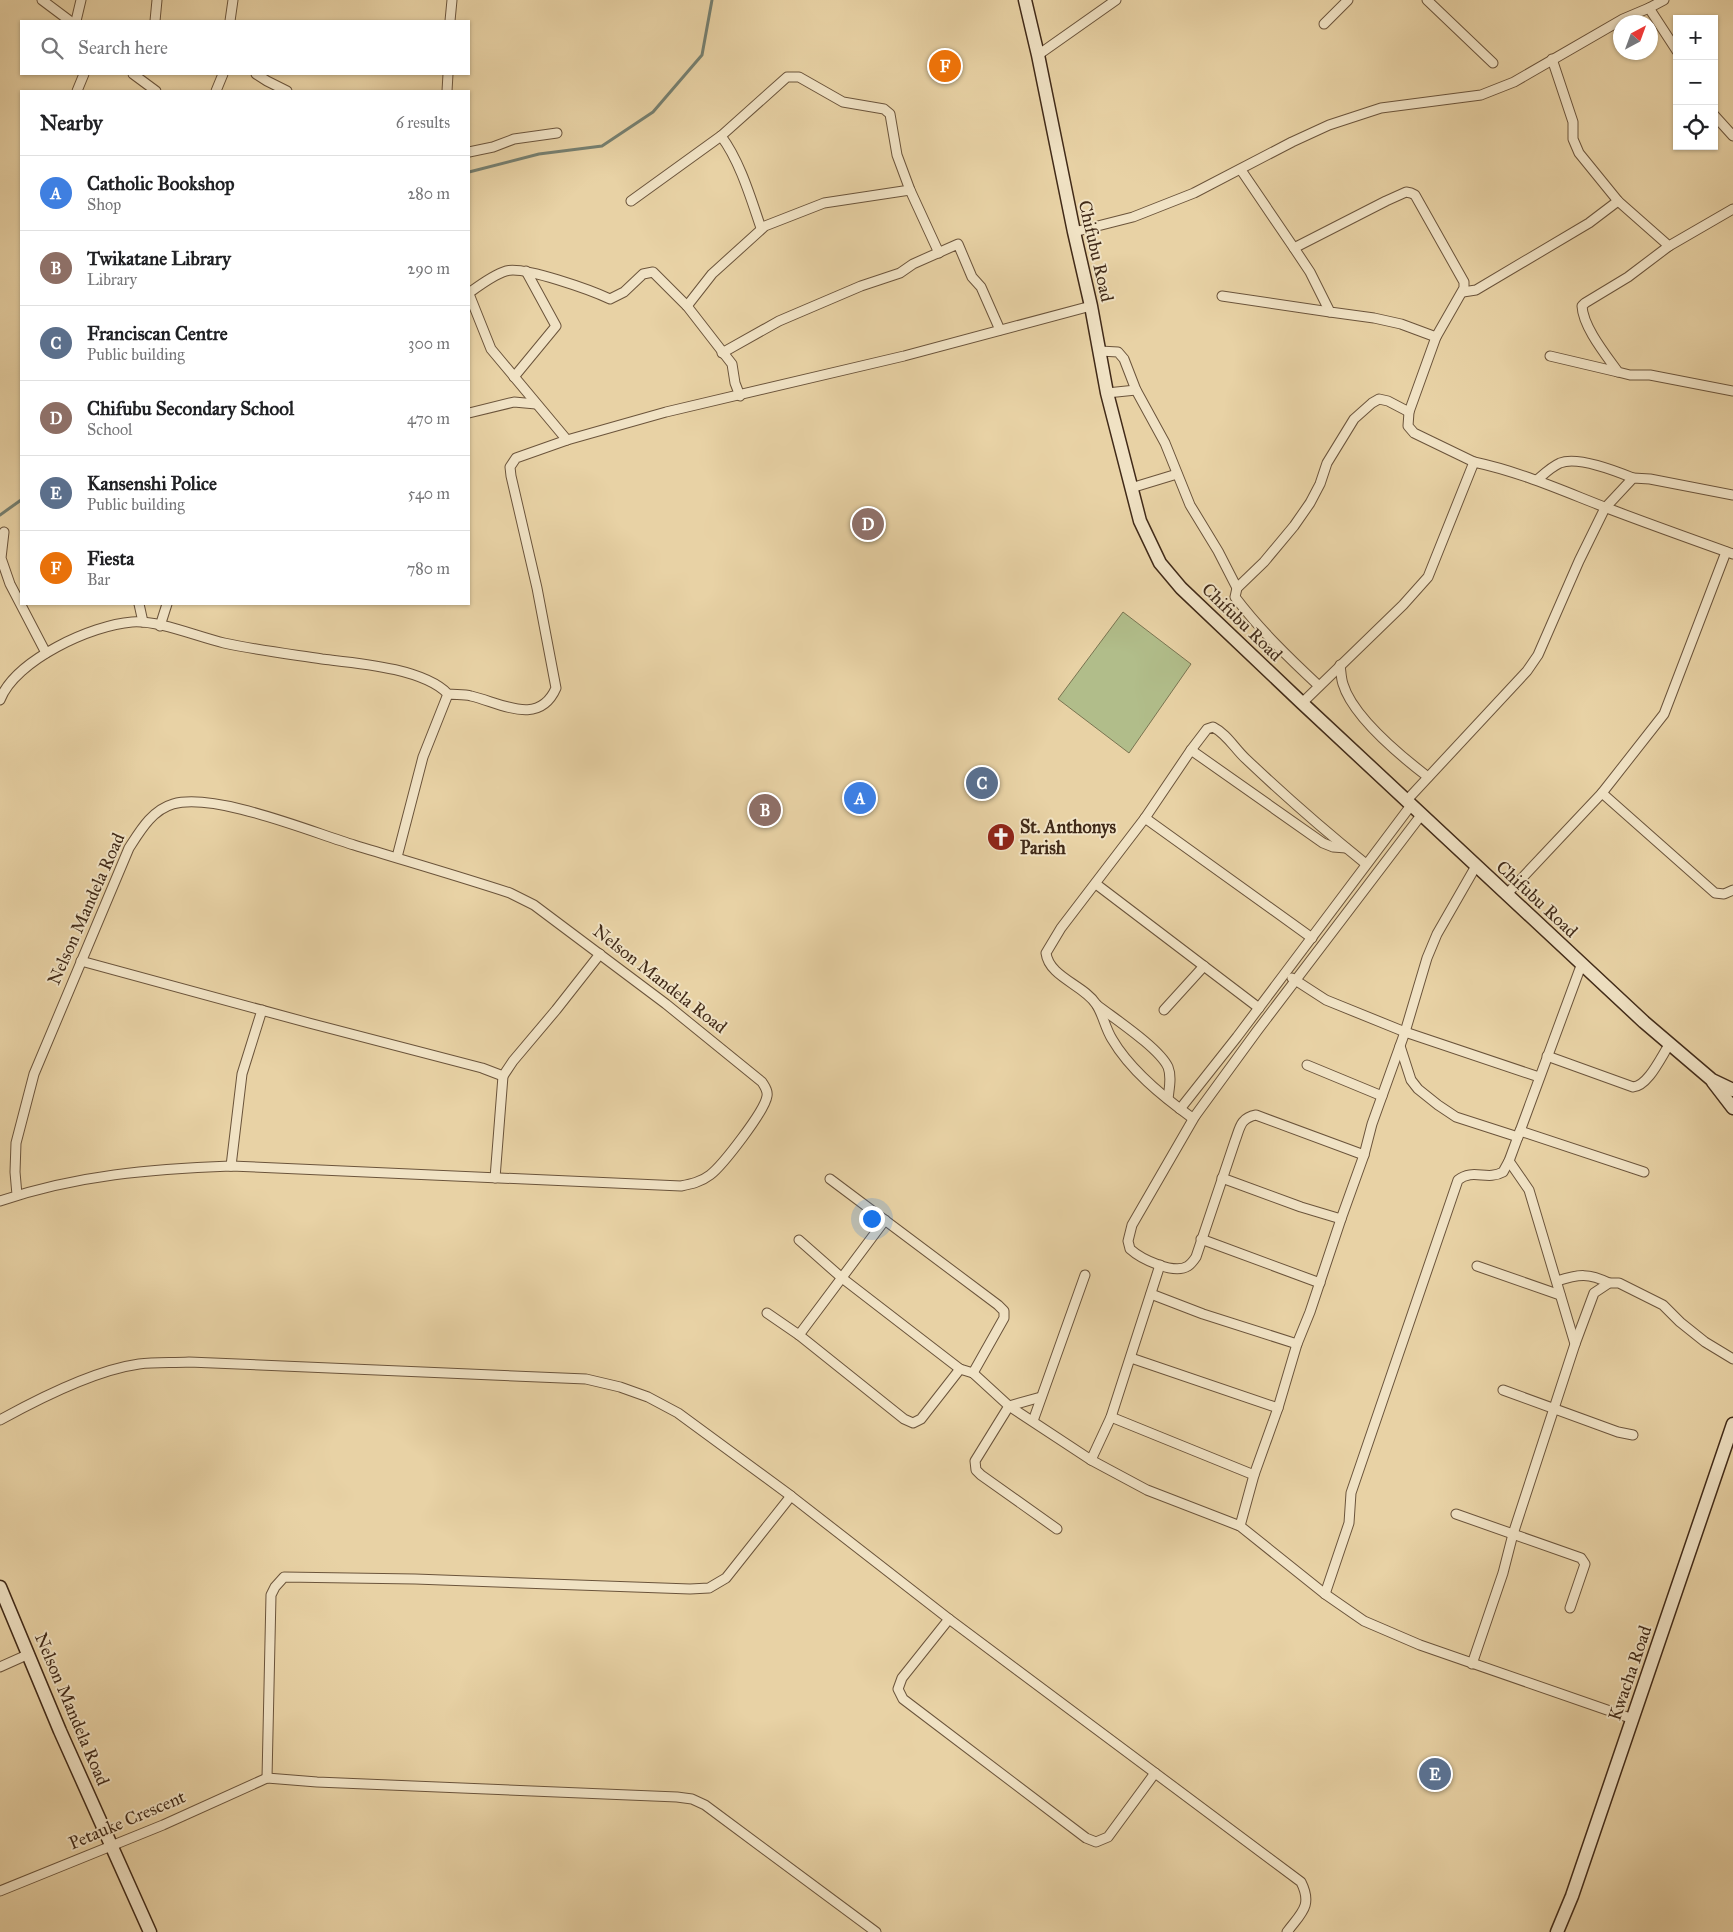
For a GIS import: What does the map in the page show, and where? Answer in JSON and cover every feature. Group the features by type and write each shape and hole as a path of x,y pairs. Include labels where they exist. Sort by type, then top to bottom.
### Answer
{"main road":[{"name":"Chifubu Road","path":"1025,0 1091,306 1107,393 1140,521 1160,563 1181,588 1302,703 1669,1045 1712,1080 1733,1090"},
{"path":"1712,1080 1733,1108"},
{"name":"Kwacha Road","path":"1557,1932 1572,1896 1733,1424"},
{"name":"Nelson Mandela Road","path":"0,1587 60,1730 150,1932"}],"street":[{"path":"42,0 69,20"},
{"path":"76,20 81,0"},
{"path":"154,20 158,0"},
{"path":"230,20 233,0"},
{"path":"450,20 452,0"},
{"path":"1038,55 1116,0"},
{"path":"1324,24 1348,0"},
{"path":"1427,0 1493,63"},
{"path":"1074,232 1133,218 1194,194 1329,124 1382,108 1481,95 1514,82 1623,19 1664,0"},
{"path":"1649,8 1673,45"},
{"path":"1552,59 1573,122 1573,139 1579,153 1618,201 1669,246"},
{"path":"78,90 84,75"},
{"path":"216,90 223,75"},
{"path":"257,75 267,82 285,90"},
{"path":"447,90 448,75"},
{"path":"631,201 721,136 787,77 800,77 844,102 884,109 890,114 897,155 910,190 939,253"},
{"path":"146,78 155,90"},
{"path":"1718,119 1733,136"},
{"path":"470,152 493,147 514,139 557,133"},
{"path":"721,136 727,144 739,171 761,228"},
{"path":"1241,170 1310,272 1330,312"},
{"path":"687,306 712,274 761,228 770,223 824,203 910,190"},
{"path":"1294,248 1386,201 1406,192 1411,192 1420,204 1464,282 1463,292 1436,337 1409,412 1408,426 1414,433 1474,462 1537,480 1605,508 1729,553 1664,714 1602,792 1506,895"},
{"path":"1463,292 1473,292 1589,223 1618,201"},
{"path":"1618,372 1596,341 1582,313 1582,306 1628,277 1669,246 1733,209"},
{"path":"722,353 779,321 862,286 900,273 958,244 972,277 981,287 1000,330"},
{"path":"470,292 507,270 526,271 593,290 610,299 624,292 643,274 654,272 687,306 732,364 735,383 740,396"},
{"path":"514,377 556,326 526,271"},
{"path":"470,296 491,349 567,440"},
{"path":"1222,296 1374,318 1401,324 1436,337"},
{"path":"0,700 7,686 14,678 46,653 86,632 118,623 142,622 225,643 381,667 420,678 439,687 448,694 470,696 522,710 535,709 545,704 553,696 556,688 532,563 510,476 510,467 516,458 567,440 666,412 904,356 1091,306"},
{"path":"1100,351 1118,352 1124,359 1136,390 1165,443 1190,506 1218,551 1236,588 1235,597 1253,620 1319,686"},
{"path":"1550,356 1630,375 1650,375 1733,391"},
{"path":"1107,393 1136,390"},
{"path":"1236,588 1264,562 1305,511 1320,484 1327,463 1354,419 1379,399 1388,401 1409,412"},
{"path":"470,413 514,402 536,404"},
{"path":"1302,703 1403,605 1428,577 1474,462"},
{"path":"1537,480 1550,469 1564,462 1590,464 1633,478 1650,479 1733,495"},
{"path":"1131,488 1177,474"},
{"path":"1180,1109 1312,938 1428,777 1527,671 1538,655 1579,561 1605,508 1633,478"},
{"path":"4,532 1,558 10,584 20,603"},
{"path":"21,605 46,653"},
{"path":"140,605 142,622"},
{"path":"160,626 167,605"},
{"path":"1340,665 1343,685 1366,720 1403,758 1428,777"},
{"path":"397,857 424,757 448,694"},
{"path":"1168,1099 1169,1069 1163,1059 1145,1042 1050,965 1046,953 1061,928 1145,818 1207,729 1213,727 1220,731 1244,757 1366,864"},
{"path":"1191,750 1323,843 1333,847 1346,848"},
{"path":"1602,792 1715,893 1724,894 1733,890"},
{"name":"Nelson Mandela Road","path":"0,1201 17,1195 119,1173 231,1166 681,1186 697,1183 710,1175 727,1157 763,1108 767,1097 762,1082 666,1004 534,905 510,893 242,810 196,802 175,803 161,808 128,848 34,1074 16,1142 15,1172 17,1195"},
{"path":"1364,1155 1256,1115 1247,1117 1242,1123 1196,1257 1189,1266 1179,1269 1148,1262 1130,1249 1128,1241 1132,1225 1195,1116 1247,1044 1422,814"},
{"path":"1145,818 1312,938"},
{"path":"1240,1526 1254,1475 1278,1408 1296,1344 1320,1283 1364,1155 1382,1096 1405,1032 1427,958 1437,934 1476,866"},
{"path":"1096,884 1259,1008"},
{"path":"1334,908 1345,915"},
{"path":"495,1178 503,1076 513,1061 600,954"},
{"path":"81,961 482,1068 503,1076"},
{"path":"1325,1594 1349,1524 1351,1494 1458,1180 1464,1175 1473,1174 1491,1177 1504,1172 1510,1161 1582,963"},
{"path":"1164,1010 1204,966"},
{"path":"1285,974 1326,1000 1405,1032 1539,1078"},
{"path":"1096,1004 1111,1038 1123,1056 1168,1099 1191,1117 1195,1116"},
{"path":"231,1166 242,1074 262,1010"},
{"path":"1237,1037 1247,1044"},
{"path":"1547,1056 1633,1087 1639,1086 1645,1081 1669,1045"},
{"path":"1400,1046 1410,1080 1438,1105 1456,1116 1644,1172"},
{"path":"1307,1065 1382,1096"},
{"path":"1510,1161 1529,1190 1575,1344"},
{"path":"1222,1178 1301,1207 1341,1219"},
{"path":"830,1180 1004,1311 1004,1318 973,1373"},
{"path":"799,1335 885,1220"},
{"path":"1201,1239 1320,1283"},
{"path":"799,1240 842,1278 960,1369 973,1373 1009,1406 1091,1460 1147,1490 1240,1526 1350,1612 1383,1630 1472,1664 1632,1719"},
{"path":"1091,1460 1111,1417 1160,1265"},
{"path":"1477,1266 1560,1295"},
{"path":"1557,1281 1583,1274 1595,1276 1609,1283"},
{"path":"1033,1421 1085,1276"},
{"path":"1472,1664 1503,1573 1513,1534 1553,1408 1594,1293 1609,1283 1619,1282 1663,1305 1705,1342 1733,1359"},
{"path":"1151,1294 1203,1314 1296,1344"},
{"path":"768,1313 799,1335 904,1419 913,1423 921,1419 960,1369"},
{"path":"1131,1358 1278,1408"},
{"path":"0,1420 60,1390 103,1374 138,1364 189,1362 586,1379 620,1387 648,1397 678,1413 791,1496 949,1618 1301,1882 1307,1894 1305,1908 1287,1932"},
{"path":"1503,1390 1618,1432 1633,1435"},
{"path":"1041,1397 1009,1406 975,1461 976,1470 981,1476 1057,1529"},
{"path":"1111,1417 1254,1475"},
{"path":"791,1496 726,1578 708,1588 690,1589 415,1579 284,1578 275,1587 271,1595 267,1778 692,1799 704,1805 876,1932"},
{"path":"1456,1514 1581,1558 1585,1564 1570,1608"},
{"path":"949,1618 902,1678 898,1689 903,1699 1086,1838 1096,1842 1108,1837 1156,1773"},
{"path":"0,1667 29,1654"},
{"name":"Petauke Crescent","path":"0,1891 163,1825 267,1778"}],"green space":[{"path":"1123,612 1191,664 1129,753 1058,699"}],"waterway":[{"path":"470,172 539,154 602,146 653,112 702,55 712,0"},
{"path":"0,515 20,501"}],"place":[{"name":"Fiesta","path":"945,66"},
{"name":"Chifubu Secondary School","path":"868,524"},
{"name":"Franciscan Centre","path":"982,783"},
{"name":"Catholic Bookshop","path":"860,798"},
{"name":"Twikatane Library","path":"765,810"},
{"name":"St. Anthonys Parish","path":"1001,837"},
{"name":"Kansenshi Police","path":"1435,1774"}]}
